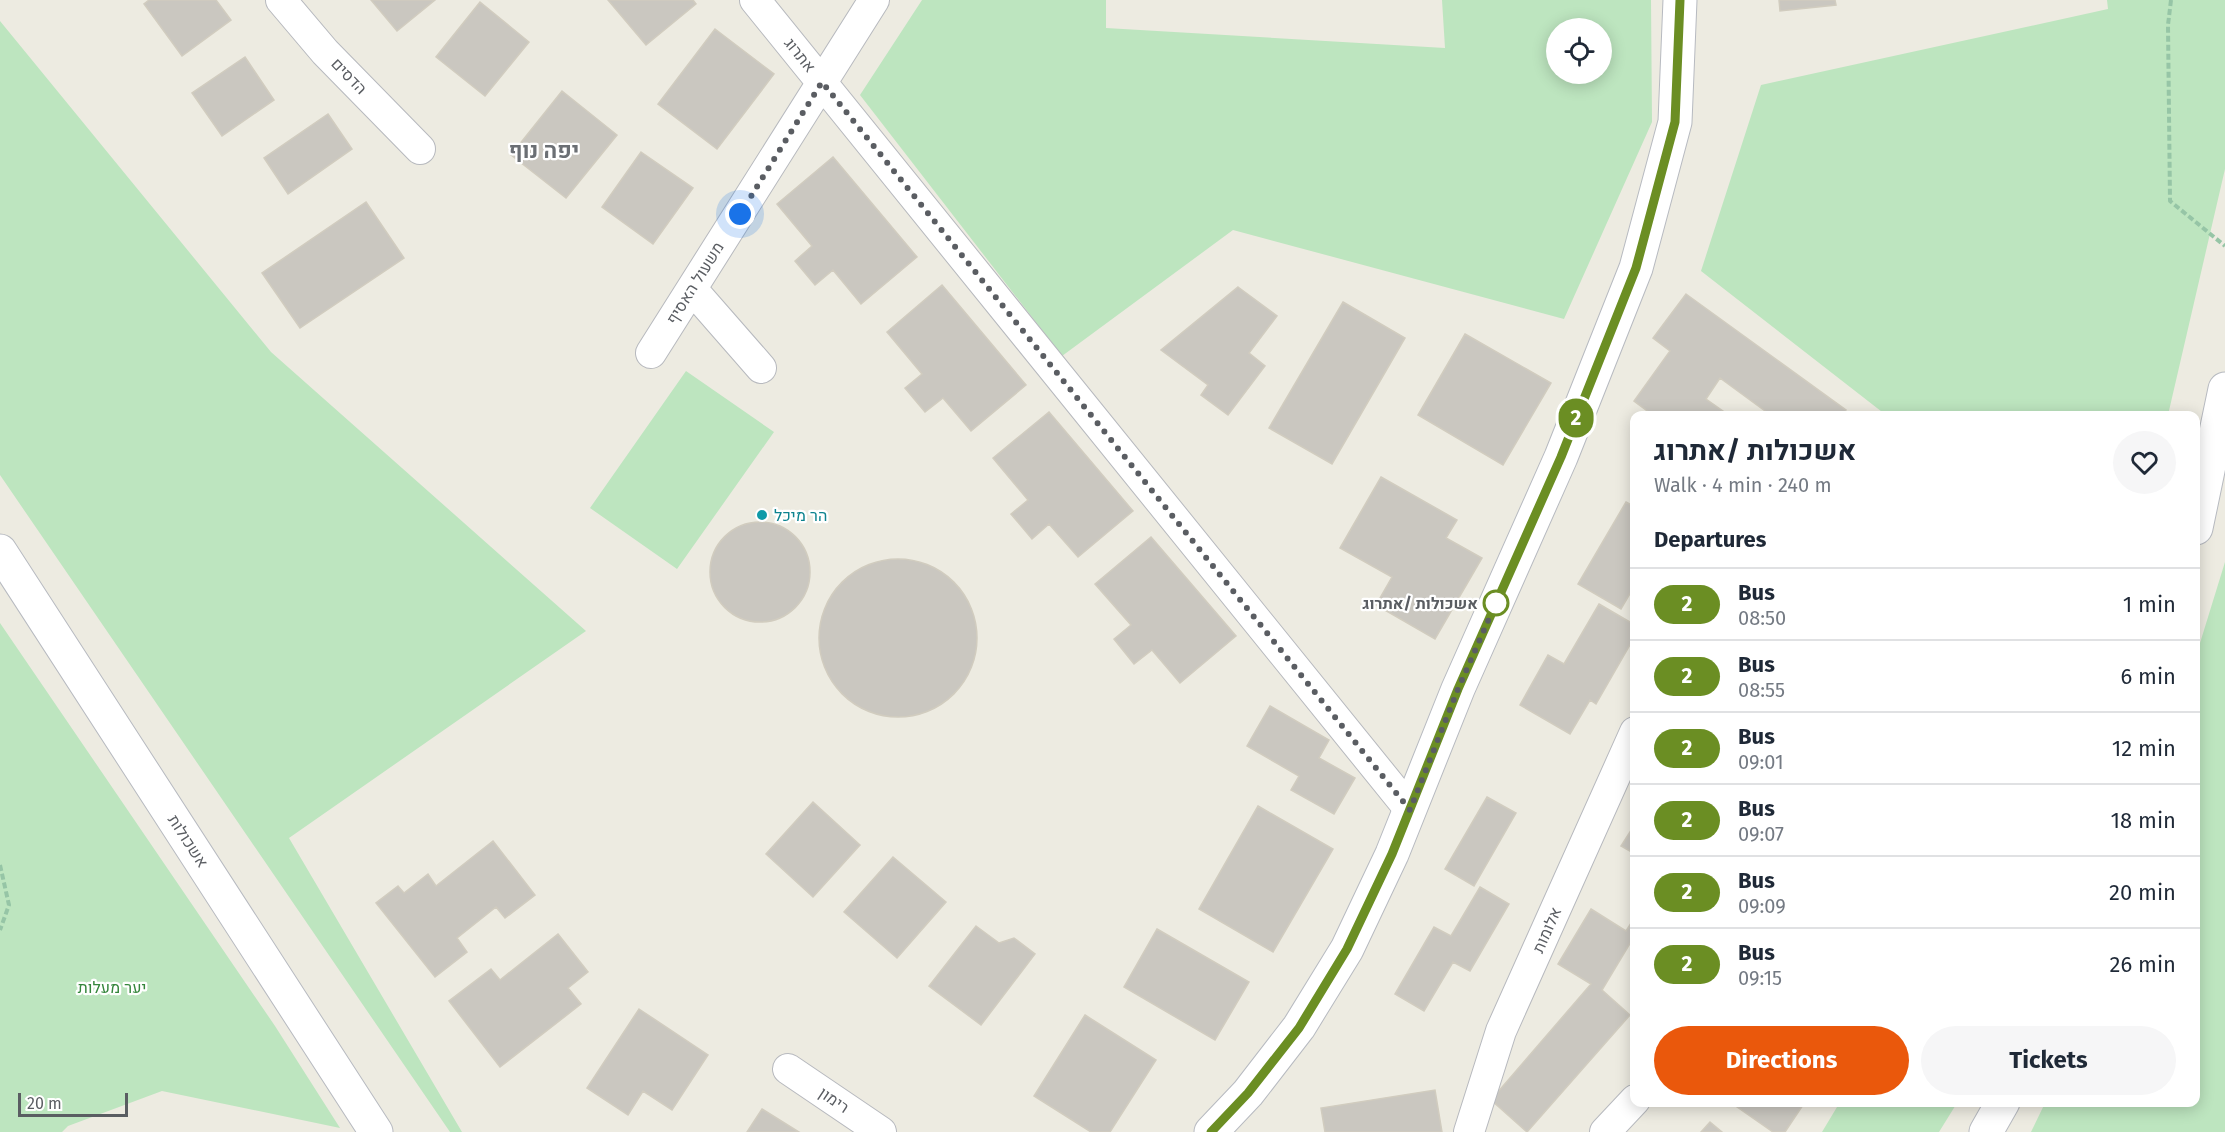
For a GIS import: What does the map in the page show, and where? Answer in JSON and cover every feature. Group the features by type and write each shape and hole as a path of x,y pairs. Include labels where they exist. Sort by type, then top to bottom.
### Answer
{"street":[{"name":"הדסים","path":"282,0 324,52 420,149"},
{"name":"אתרוג","path":"755,0 1410,810"},
{"name":"משעול האסיף","path":"651,353 874,0"},
{"path":"1210,1132 1248,1093 1299,1028 1347,949 1392,854 1458,689 1561,457 1636,268 1675,122 1680,0"},
{"path":"692,288 761,368"},
{"path":"2200,509 2225,388"},
{"name":"אשכולות","path":"0,551 376,1132"},
{"name":"אלומות","path":"1469,1132 1501,1031 1630,743"},
{"name":"רימון","path":"788,1069 881,1132"},
{"path":"1605,1132 1630,1105"},
{"path":"1986,1132 2000,1107"}],"path":[{"path":"2171,0 2168,26 2170,201 2225,246"},
{"path":"0,865 9,905 0,930"}],"green space":[{"path":"922,0 1106,0 1106,28 1445,48 1442,0 1651,0 1652,122 1564,319 1233,230 1062,356 860,95"},
{"path":"2107,0 2225,0 2225,169 2169,411 1881,411 1701,271 1761,85 2108,9"},
{"path":"0,21 271,352 586,631 289,838 462,1132 450,1132 0,475"},
{"path":"686,371 774,432 677,569 590,508"},
{"path":"2225,562 2225,1132 2031,1132 2043,1107 2200,1107 2200,643"},
{"name":"יער מעלות","path":"0,623 275,1026 340,1128 162,1091 68,1126 62,1132 0,1132"},
{"path":"1837,1107 1955,1107 1939,1132 1822,1132"}],"building":[{"path":"149,0 216,0 231,20 182,56 144,4"},
{"path":"371,0 435,0 397,31"},
{"path":"608,0 693,0 696,4 646,45"},
{"path":"1779,0 1835,0 1836,5 1780,11"},
{"path":"480,2 529,42 485,96 436,57"},
{"path":"715,29 774,74 717,149 658,104"},
{"path":"245,57 274,100 222,136 192,93"},
{"path":"562,91 617,135 566,198 511,155"},
{"path":"328,114 352,149 288,194 264,158"},
{"path":"641,152 693,188 653,244 602,207"},
{"path":"833,157 917,257 861,304 833,270 815,285 795,261 812,246 777,204"},
{"path":"366,202 404,258 300,328 262,273"},
{"path":"942,285 1026,385 971,431 943,398 925,412 905,388 922,374 887,332"},
{"path":"1238,287 1277,316 1249,353 1265,366 1228,415 1201,395 1208,385 1161,350"},
{"path":"1686,294 1846,410 1765,411 1720,378 1706,399 1723,411 1647,411 1634,401 1670,351 1653,338"},
{"path":"1343,302 1405,338 1332,464 1269,428"},
{"path":"1465,334 1551,383 1503,465 1418,415"},
{"path":"1049,412 1133,511 1078,557 1049,524 1032,539 1011,514 1028,500 993,458"},
{"path":"1381,477 1457,520 1446,538 1482,558 1435,639 1376,605 1392,577 1340,548"},
{"path":"1626,502 1630,504 1630,594 1621,609 1578,584"},
{"path":"760,522 779,526 795,537 806,553 810,572 806,591 795,607 779,618 760,622 741,618 725,607 714,591 710,572 714,553 725,537 741,526"},
{"path":"1151,537 1236,636 1180,683 1152,650 1134,664 1114,639 1131,625 1095,584"},
{"path":"898,559 928,565 954,582 971,608 977,638 971,668 954,694 928,711 898,717 868,711 842,694 825,668 819,638 825,608 842,582 868,565"},
{"path":"1599,604 1630,622 1630,645 1596,704 1590,700 1570,734 1520,705 1548,655 1564,664"},
{"path":"1270,706 1329,740 1319,758 1355,778 1334,814 1291,790 1299,776 1247,746"},
{"path":"1487,797 1516,813 1474,886 1445,869"},
{"path":"813,802 860,845 813,897 766,854"},
{"path":"1258,806 1333,849 1273,952 1199,909"},
{"path":"1630,832 1630,851 1621,846"},
{"path":"493,841 535,895 505,918 496,907 457,938 467,952 435,977 376,903 398,886 404,893 428,874 436,886"},
{"path":"893,857 946,902 897,958 844,912"},
{"path":"1480,887 1509,904 1470,971 1453,962 1424,1011 1395,994 1434,927 1451,936"},
{"path":"1591,909 1626,931 1630,925 1630,943 1602,990 1630,1015 1527,1132 1491,1100 1591,984 1558,964"},
{"path":"976,926 999,943 1014,938 1035,954 981,1025 929,986"},
{"path":"1157,929 1249,982 1215,1040 1124,987"},
{"path":"558,934 588,972 568,988 581,1004 500,1067 449,1001 491,969 500,980"},
{"path":"639,1009 708,1055 672,1110 643,1091 628,1115 587,1088"},
{"path":"1085,1015 1156,1060 1110,1132 1091,1132 1034,1096"},
{"path":"1435,1090 1442,1132 1325,1132 1321,1108"},
{"path":"1737,1107 1802,1107 1785,1132 1773,1132"},
{"path":"762,1109 799,1132 747,1132"},
{"path":"1710,1122 1722,1132 1701,1132"}],"bus line":[{"name":"2","path":"1211,1132 1248,1093 1299,1028 1347,949 1392,854 1458,689 1561,457 1636,268 1675,122 1680,0"}],"place":[{"name":"הר מיכל","path":"762,515"},
{"name":"אשכולות /אתרוג","path":"1496,603"}],"district":[{"name":"יפה נוף","path":"544,150"}],"route":[{"path":"740,214 822,82 1410,810 1458,689 1496,603"}]}
